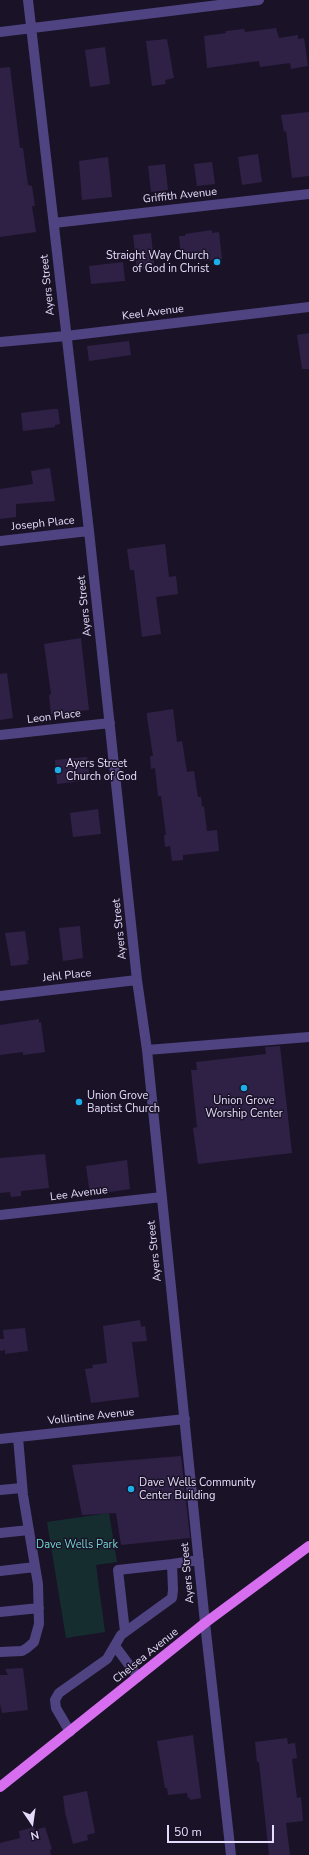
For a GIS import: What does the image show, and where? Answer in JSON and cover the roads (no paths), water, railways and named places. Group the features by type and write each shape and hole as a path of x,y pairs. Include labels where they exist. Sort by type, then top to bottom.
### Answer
{"main road":[{"name":"Chelsea Avenue","path":"0,1787 205,1624 309,1546"}],"street":[{"name":"Ayers Street","path":"28,0 89,531 137,980 146,1050 205,1624 231,1855"},
{"path":"0,32 259,0"},
{"name":"Griffith Avenue","path":"54,223 309,194"},
{"name":"Keel Avenue","path":"0,342 66,336 309,307"},
{"name":"Joseph Place","path":"0,541 89,531"},
{"name":"Leon Place","path":"0,735 110,723"},
{"name":"Jehl Place","path":"0,996 137,980"},
{"path":"146,1050 309,1037"},
{"name":"Lee Avenue","path":"0,1215 162,1197"},
{"name":"Vollintine Avenue","path":"0,1439 185,1419"},
{"path":"0,1652 22,1650 34,1642 39,1624 38,1584 22,1488 18,1437"},
{"path":"0,1490 22,1488"},
{"path":"0,1533 28,1530"},
{"path":"125,1632 118,1570 199,1560"},
{"path":"70,1732 56,1708 55,1700 59,1693 108,1659 121,1635 172,1598 172,1564"},
{"path":"0,1571 35,1567"},
{"path":"0,1612 39,1608"},
{"path":"115,1646 138,1677"}],"place":[{"name":"Straight Way Church of God in Christ","path":"217,262"},
{"name":"Ayers Street Church of God","path":"58,770"},
{"name":"Union Grove Worship Center","path":"244,1088"},
{"name":"Union Grove Baptist Church","path":"79,1102"},
{"name":"Dave Wells Community Center Building","path":"131,1489"}],"park label":[{"name":"Dave Wells Park","path":"77,1545"}]}
